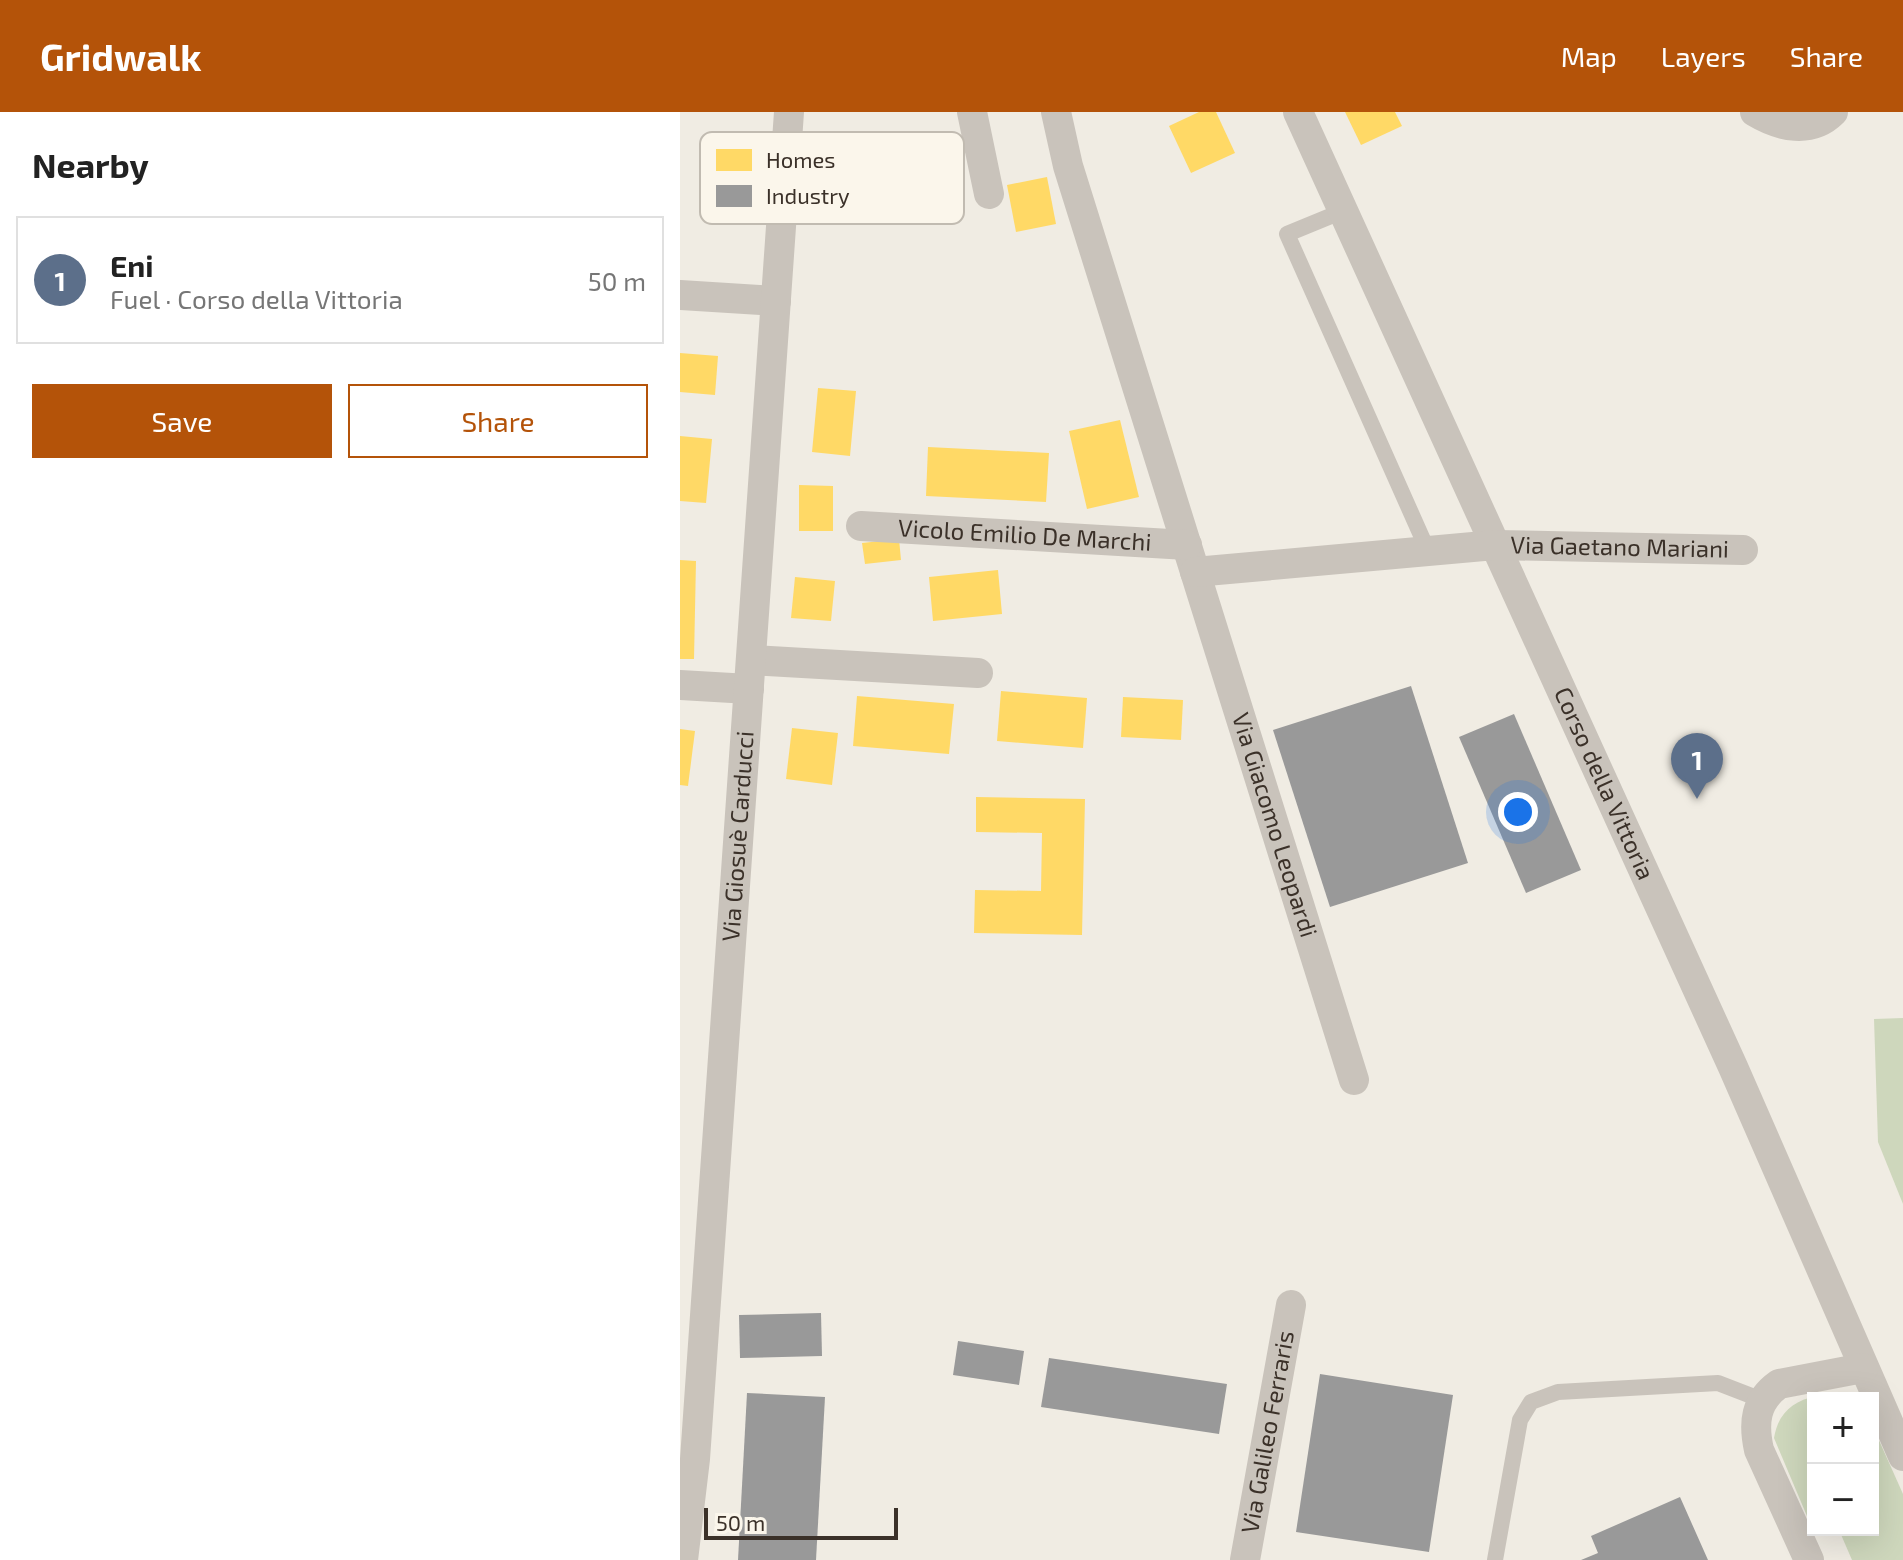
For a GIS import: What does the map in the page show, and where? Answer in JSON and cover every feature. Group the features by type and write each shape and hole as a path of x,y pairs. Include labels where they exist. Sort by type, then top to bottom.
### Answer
{"street":[{"name":"Via Giosuè Carducci","path":"788,132 789,112"},
{"path":"972,112 989,194"},
{"name":"Via Giacomo Leopardi","path":"1056,112 1068,166 1354,1080"},
{"name":"Corso della Vittoria","path":"1298,112 1733,1067 1903,1456"},
{"path":"1755,112 1791,126 1824,118"},
{"name":"Via Giosuè Carducci","path":"683,1560 687,1459 750,675 781,224"},
{"path":"680,295 776,301"},
{"name":"Vicolo Emilio De Marchi","path":"861,526 1191,558"},
{"path":"1191,558 1428,551 1495,545"},
{"name":"Via Gaetano Mariani","path":"1495,545 1743,550"},
{"path":"680,685 750,675 978,673"},
{"name":"Via Galileo Ferraris","path":"1245,1560 1291,1305"},
{"path":"1809,1560 1759,1450 1755,1421 1762,1400 1779,1384 1863,1368"}],"lane":[{"path":"1343,211 1287,234 1428,551"},
{"path":"1495,1560 1517,1432 1531,1402 1558,1392 1711,1383 1735,1387 1762,1400"}],"green space":[{"path":"1903,1018 1903,1204 1878,1142 1874,1019"},
{"path":"1807,1399 1807,1516 1774,1438 1783,1415"},
{"path":"1879,1440 1903,1494 1903,1560 1852,1560 1842,1536 1879,1536"}],"building: Homes":[{"path":"1199,112 1216,112 1235,153 1191,173 1169,126"},
{"path":"1345,112 1395,112 1402,126 1361,145"},
{"path":"1047,177 1056,224 1016,232 1007,185"},
{"path":"680,353 718,356 715,395 680,392"},
{"path":"818,388 856,391 850,456 812,452"},
{"path":"1120,420 1139,497 1087,509 1069,431"},
{"path":"680,436 712,439 706,503 680,501"},
{"path":"928,447 1049,453 1046,502 926,496"},
{"path":"799,485 833,486 833,531 799,531"},
{"path":"899,539 901,560 865,564 862,543"},
{"path":"680,560 696,561 694,659 680,659"},
{"path":"998,570 1002,614 933,621 929,577"},
{"path":"795,577 835,581 831,621 791,618"},
{"path":"1001,691 1087,698 1083,748 997,741"},
{"path":"857,696 954,704 949,754 853,746"},
{"path":"1123,697 1183,700 1181,740 1121,737"},
{"path":"792,728 838,733 832,785 786,779"},
{"path":"680,729 695,731 688,786 680,785"},
{"path":"976,797 1085,799 1082,935 974,933 975,890 1041,891 1042,833 976,832"}],"building: Industry":[{"path":"1411,686 1468,863 1330,907 1273,730"},
{"path":"1514,714 1581,870 1526,893 1459,737"},
{"path":"821,1313 822,1356 740,1358 739,1315"},
{"path":"958,1341 1024,1351 1019,1385 953,1375"},
{"path":"1049,1358 1227,1384 1219,1434 1041,1407"},
{"path":"1320,1374 1453,1395 1429,1552 1296,1532"},
{"path":"747,1393 825,1397 816,1560 738,1560"},
{"path":"1680,1497 1708,1560 1581,1560 1598,1553 1591,1536"}],"place":[{"name":"Eni","path":"1697,799"}]}
